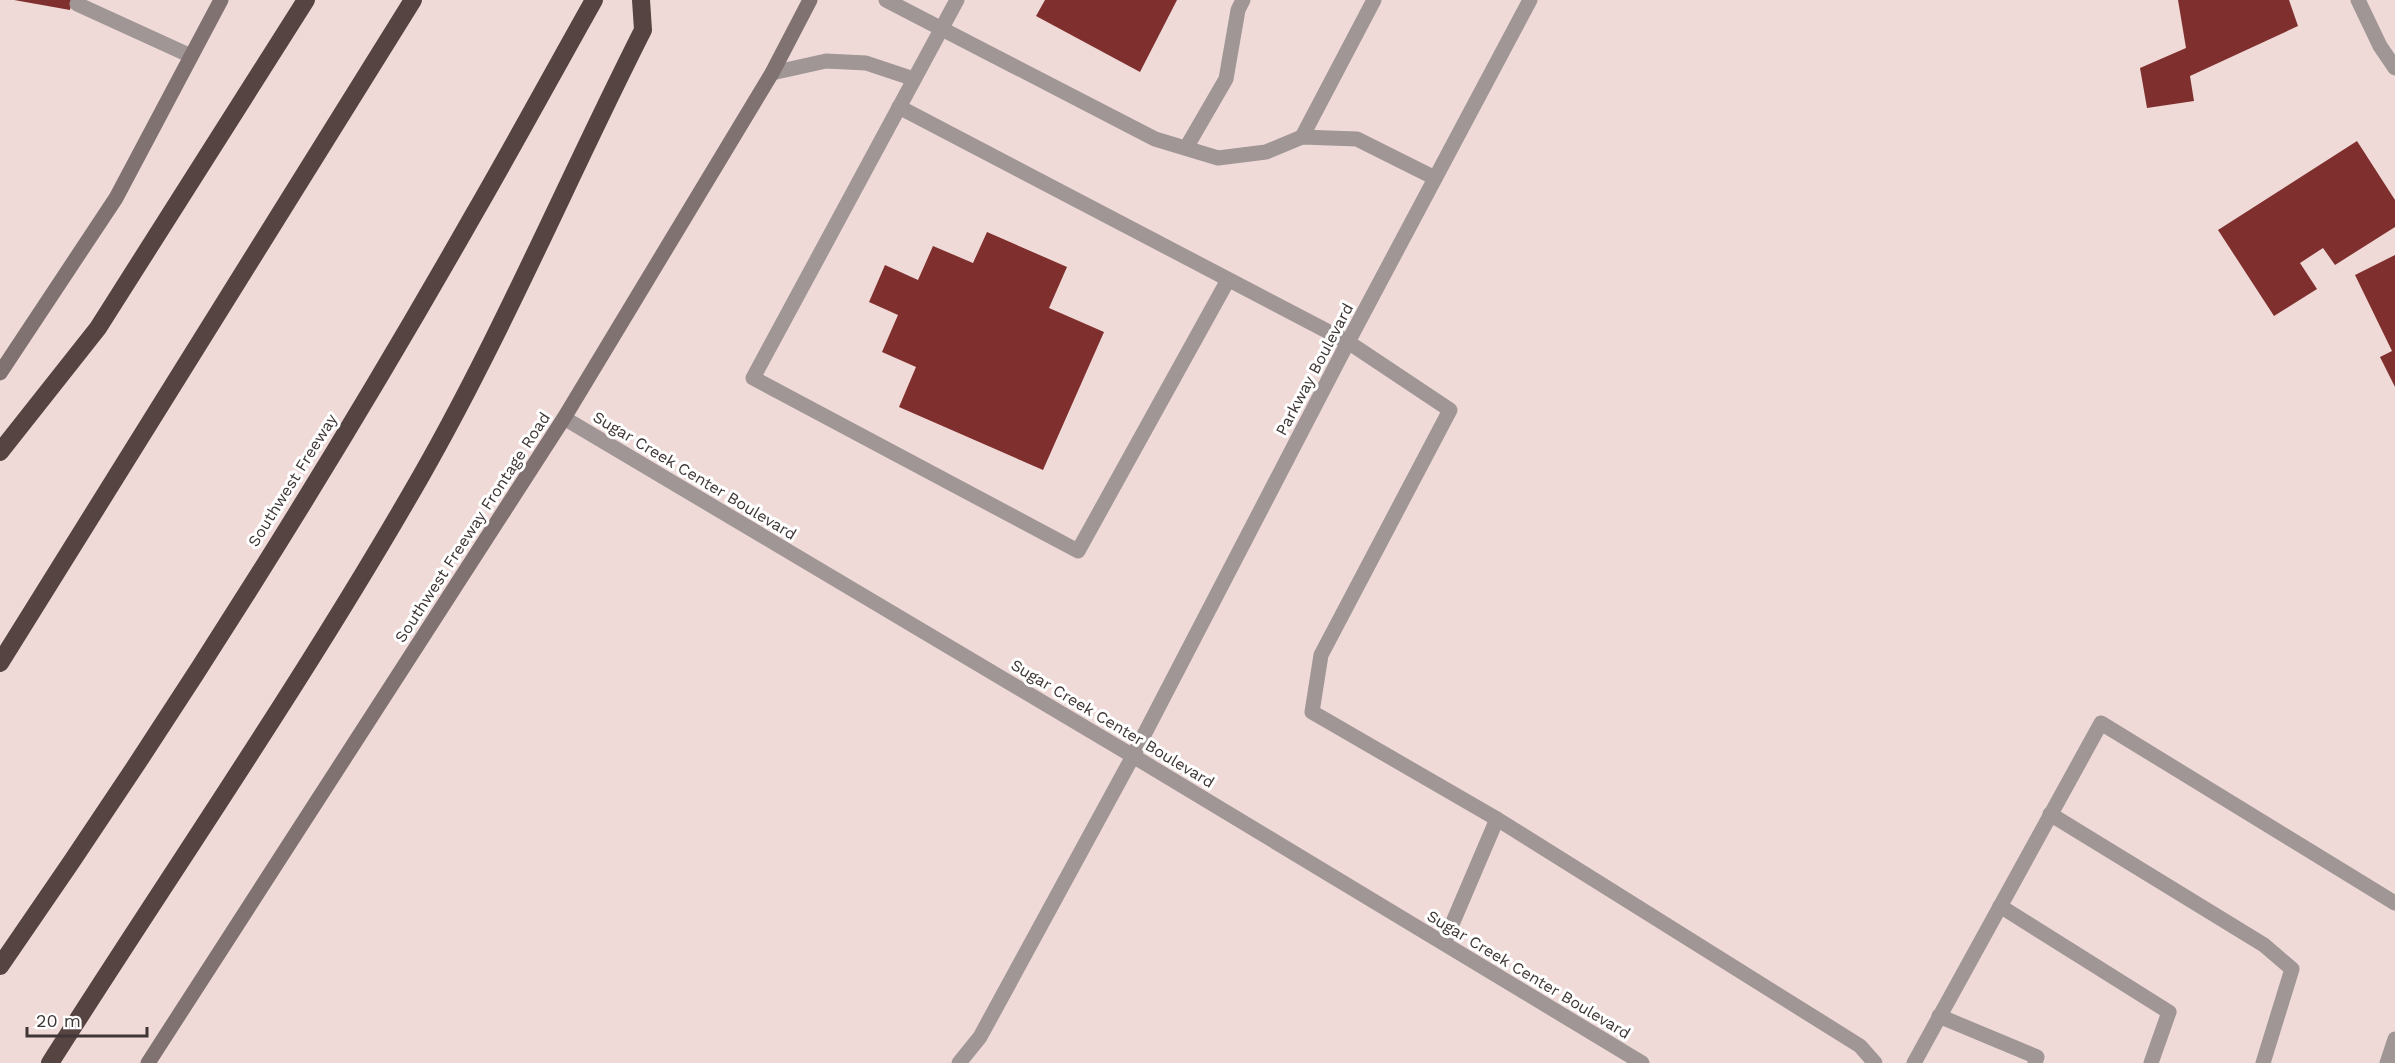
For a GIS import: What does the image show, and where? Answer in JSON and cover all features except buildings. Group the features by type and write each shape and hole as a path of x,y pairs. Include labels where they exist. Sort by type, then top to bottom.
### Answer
{"highway":[{"path":"0,452 98,328 306,0"},
{"path":"0,663 412,0"},
{"name":"Southwest Freeway","path":"0,966 171,711 326,464 474,214 594,0"},
{"path":"50,1063 286,700 423,473 494,336 643,30 641,0"}],"main road":[{"path":"0,373 116,198 221,0"},
{"name":"Southwest Freeway Frontage Road","path":"148,1063 564,418 772,73 810,0"}],"street":[{"path":"886,0 1155,139 1218,158 1266,152 1302,137 1357,139 1435,178"},
{"path":"957,0 753,378 1078,551 1228,280"},
{"path":"1186,148 1226,79 1238,10 1243,0"},
{"path":"1302,137 1374,0"},
{"name":"Parkway Boulevard","path":"960,1063 980,1037 1133,756 1348,342 1530,0"},
{"path":"2358,0 2380,46 2395,68"},
{"path":"77,4 191,56"},
{"path":"772,73 826,61 866,63 914,79"},
{"path":"899,107 1348,342 1450,410 1321,656 1312,712 1497,819 1860,1046 1875,1063"},
{"name":"Sugar Creek Center Boulevard","path":"564,418 1133,756 1642,1063"},
{"path":"1914,1063 2101,723 2395,903"},
{"path":"2050,814 2264,945 2292,969 2263,1063"},
{"path":"1444,943 1497,819"},
{"path":"2000,906 2169,1012 2151,1063"},
{"path":"1939,1016 2037,1057 2035,1063"},
{"path":"2387,1063 2395,1039"}]}
